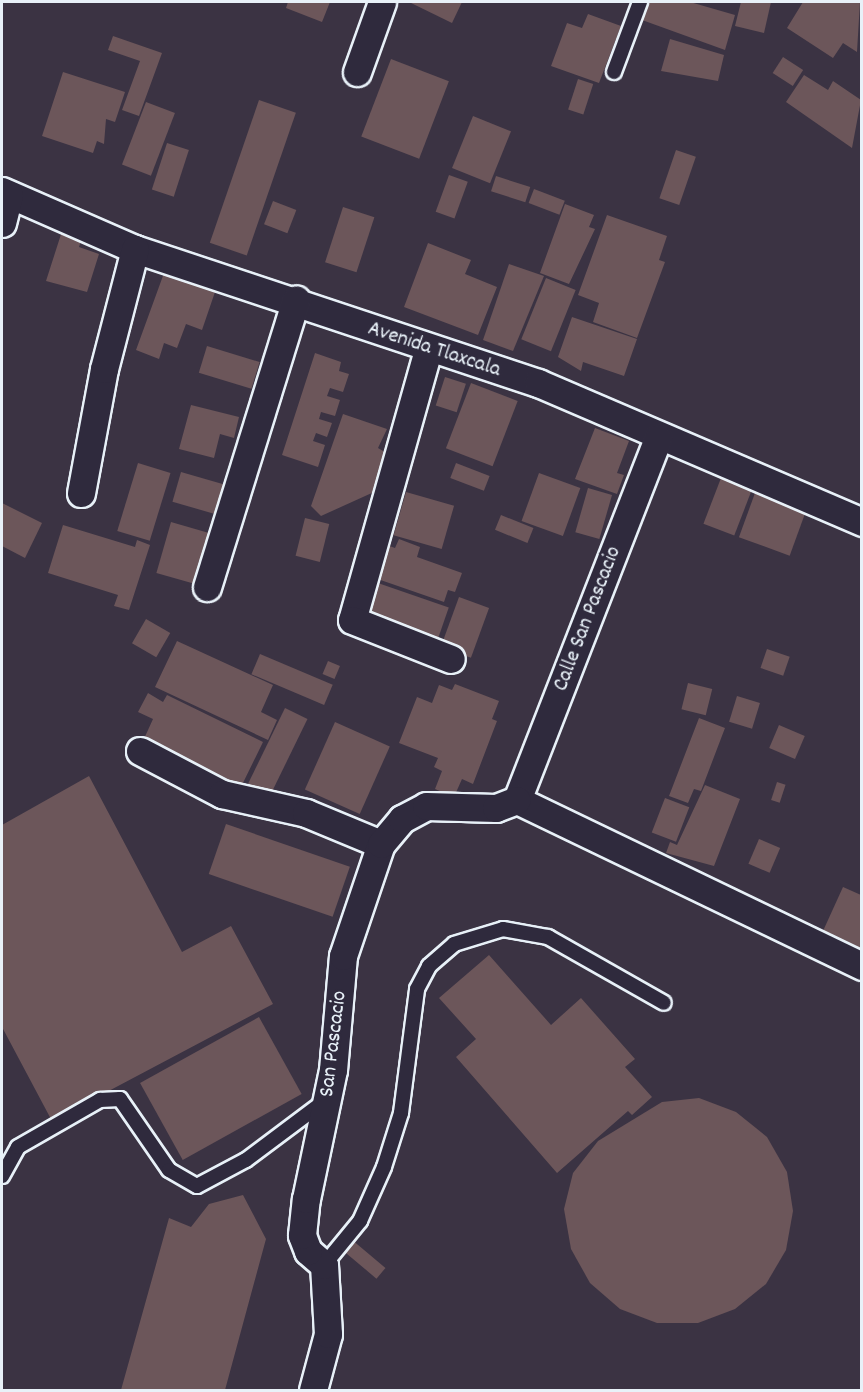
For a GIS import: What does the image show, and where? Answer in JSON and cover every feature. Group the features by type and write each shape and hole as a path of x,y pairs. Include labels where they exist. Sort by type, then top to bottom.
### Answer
{"street":[{"path":"357,72 382,2"},
{"path":"2,223 5,193"},
{"name":"Avenida Tlaxcala","path":"5,193 135,249 296,299 428,350 538,383 658,439 861,522"},
{"path":"81,494 104,369 135,249"},
{"path":"207,587 296,299"},
{"path":"428,350 352,620 451,659"},
{"name":"Calle San Pascacio","path":"517,800 658,439"},
{"path":"140,751 222,794 306,813 381,844"},
{"path":"517,800 861,966"},
{"name":"San Pascacio","path":"324,1265 308,1251 302,1235 327,1099 343,956 381,844 402,819 426,806 496,808 517,800"},
{"path":"314,1390 328,1334 324,1265"}],"lane":[{"path":"614,72 640,2"},
{"path":"324,1265 360,1221 384,1167 401,1113 417,989 429,966 454,944 503,929 548,937 664,1002"},
{"path":"2,1176 18,1147 100,1100 120,1099 169,1170 197,1186 246,1160 327,1099"}],"building":[{"path":"288,2 330,2 322,22 286,8"},
{"path":"409,2 462,2 452,23"},
{"path":"648,2 690,2 735,15 725,50 642,20"},
{"path":"741,2 771,2 764,33 735,26"},
{"path":"803,2 860,2 857,52 843,43 833,58 787,28"},
{"path":"588,14 621,26 599,83 551,66 567,23 582,28"},
{"path":"113,36 162,53 139,116 122,110 140,61 108,50"},
{"path":"670,39 724,55 718,81 661,71"},
{"path":"783,57 803,70 793,86 773,73"},
{"path":"391,59 449,81 419,159 361,136"},
{"path":"63,72 125,92 115,122 106,119 104,144 97,141 93,153 42,136"},
{"path":"804,75 828,90 833,81 861,100 852,148 786,102"},
{"path":"578,79 593,84 583,114 568,109"},
{"path":"259,100 296,113 247,255 210,243"},
{"path":"146,102 175,113 151,176 122,165"},
{"path":"473,116 511,131 490,183 452,168"},
{"path":"167,143 189,150 174,197 152,190"},
{"path":"676,150 696,157 679,205 659,198"},
{"path":"449,175 468,182 454,218 436,212"},
{"path":"496,176 530,187 525,202 491,191"},
{"path":"534,189 565,201 559,215 529,203"},
{"path":"273,201 296,210 287,233 264,224"},
{"path":"565,204 594,215 589,227 595,229 569,284 540,273"},
{"path":"343,207 374,217 356,272 325,262"},
{"path":"607,215 667,236 659,260 665,262 637,338 593,322 599,303 578,295"},
{"path":"63,228 83,235 79,247 99,254 87,292 46,281"},
{"path":"428,243 471,260 465,274 497,287 478,335 404,307"},
{"path":"509,264 544,276 513,351 483,340"},
{"path":"164,273 215,292 202,330 186,324 177,348 164,343 159,359 136,350"},
{"path":"546,278 576,290 551,351 521,339"},
{"path":"572,317 637,339 624,376 583,362 581,371 558,357"},
{"path":"207,346 260,362 251,389 199,373"},
{"path":"315,353 341,362 339,371 349,374 343,392 330,388 327,396 340,400 335,416 321,412 319,419 332,423 327,437 316,433 313,441 325,445 318,467 282,455"},
{"path":"445,377 466,384 457,412 436,406"},
{"path":"471,383 518,401 493,466 446,448"},
{"path":"191,405 239,417 234,438 220,434 214,458 179,449"},
{"path":"343,414 387,429 378,448 388,454 374,492 321,516 311,506"},
{"path":"595,428 629,441 617,473 624,475 617,494 575,479"},
{"path":"138,463 171,473 150,541 117,531"},
{"path":"456,463 490,476 484,491 450,478"},
{"path":"181,472 224,484 216,514 172,502"},
{"path":"539,473 580,488 563,536 522,521"},
{"path":"721,478 752,490 734,536 703,524"},
{"path":"588,488 612,495 599,539 575,532"},
{"path":"406,492 454,506 442,549 394,535"},
{"path":"755,493 806,511 790,556 739,537"},
{"path":"2,503 42,523 25,558 2,546"},
{"path":"501,515 533,528 527,543 495,530"},
{"path":"305,518 329,524 320,562 296,556"},
{"path":"171,522 213,534 199,585 156,573"},
{"path":"63,525 135,547 137,540 150,545 129,610 114,606 118,595 48,573"},
{"path":"399,539 420,547 417,557 462,573 455,592 448,590 444,602 369,576 381,543 395,548"},
{"path":"375,582 449,607 436,644 362,619"},
{"path":"459,597 489,608 471,658 441,647"},
{"path":"146,619 170,633 156,657 132,643"},
{"path":"177,641 273,685 261,712 277,720 268,740 155,687"},
{"path":"767,649 790,657 783,676 760,668"},
{"path":"260,654 333,685 324,705 251,674"},
{"path":"328,661 340,666 334,679 323,674"},
{"path":"688,683 712,689 706,715 681,709"},
{"path":"455,684 499,701 492,719 497,721 473,784 462,779 454,797 435,789 442,771 434,767 438,758 399,743 417,697 432,703 439,685 452,690"},
{"path":"148,693 163,702 167,695 263,742 240,789 143,741 153,719 138,712"},
{"path":"737,696 760,703 752,729 729,722"},
{"path":"285,708 307,719 269,798 246,787"},
{"path":"699,718 725,728 701,791 694,789 688,803 669,796"},
{"path":"335,722 390,746 360,814 305,790"},
{"path":"779,725 805,736 795,759 769,748"},
{"path":"89,776 182,952 231,926 273,1004 52,1121 2,1027 2,825"},
{"path":"777,782 786,785 780,803 771,800"},
{"path":"705,785 740,799 714,866 666,853 670,842 677,845"},
{"path":"665,798 689,807 676,842 652,833"},
{"path":"226,824 350,867 333,917 209,874"},
{"path":"759,839 780,848 770,873 748,864"},
{"path":"843,887 861,895 861,949 823,931"},
{"path":"489,955 551,1025 581,998 635,1059 625,1067 652,1097 632,1115 628,1111 557,1173 456,1057 476,1039 439,998"},
{"path":"259,1017 302,1094 183,1160 140,1083"},
{"path":"699,1098 736,1112 767,1137 787,1172 793,1211 786,1250 766,1284 735,1309 698,1323 657,1323 620,1309 590,1283 571,1249 564,1209 573,1173 598,1141 662,1102"},
{"path":"243,1195 266,1239 225,1390 121,1390 169,1218 191,1227 209,1204"},
{"path":"351,1239 385,1268 376,1279 342,1250"}]}
